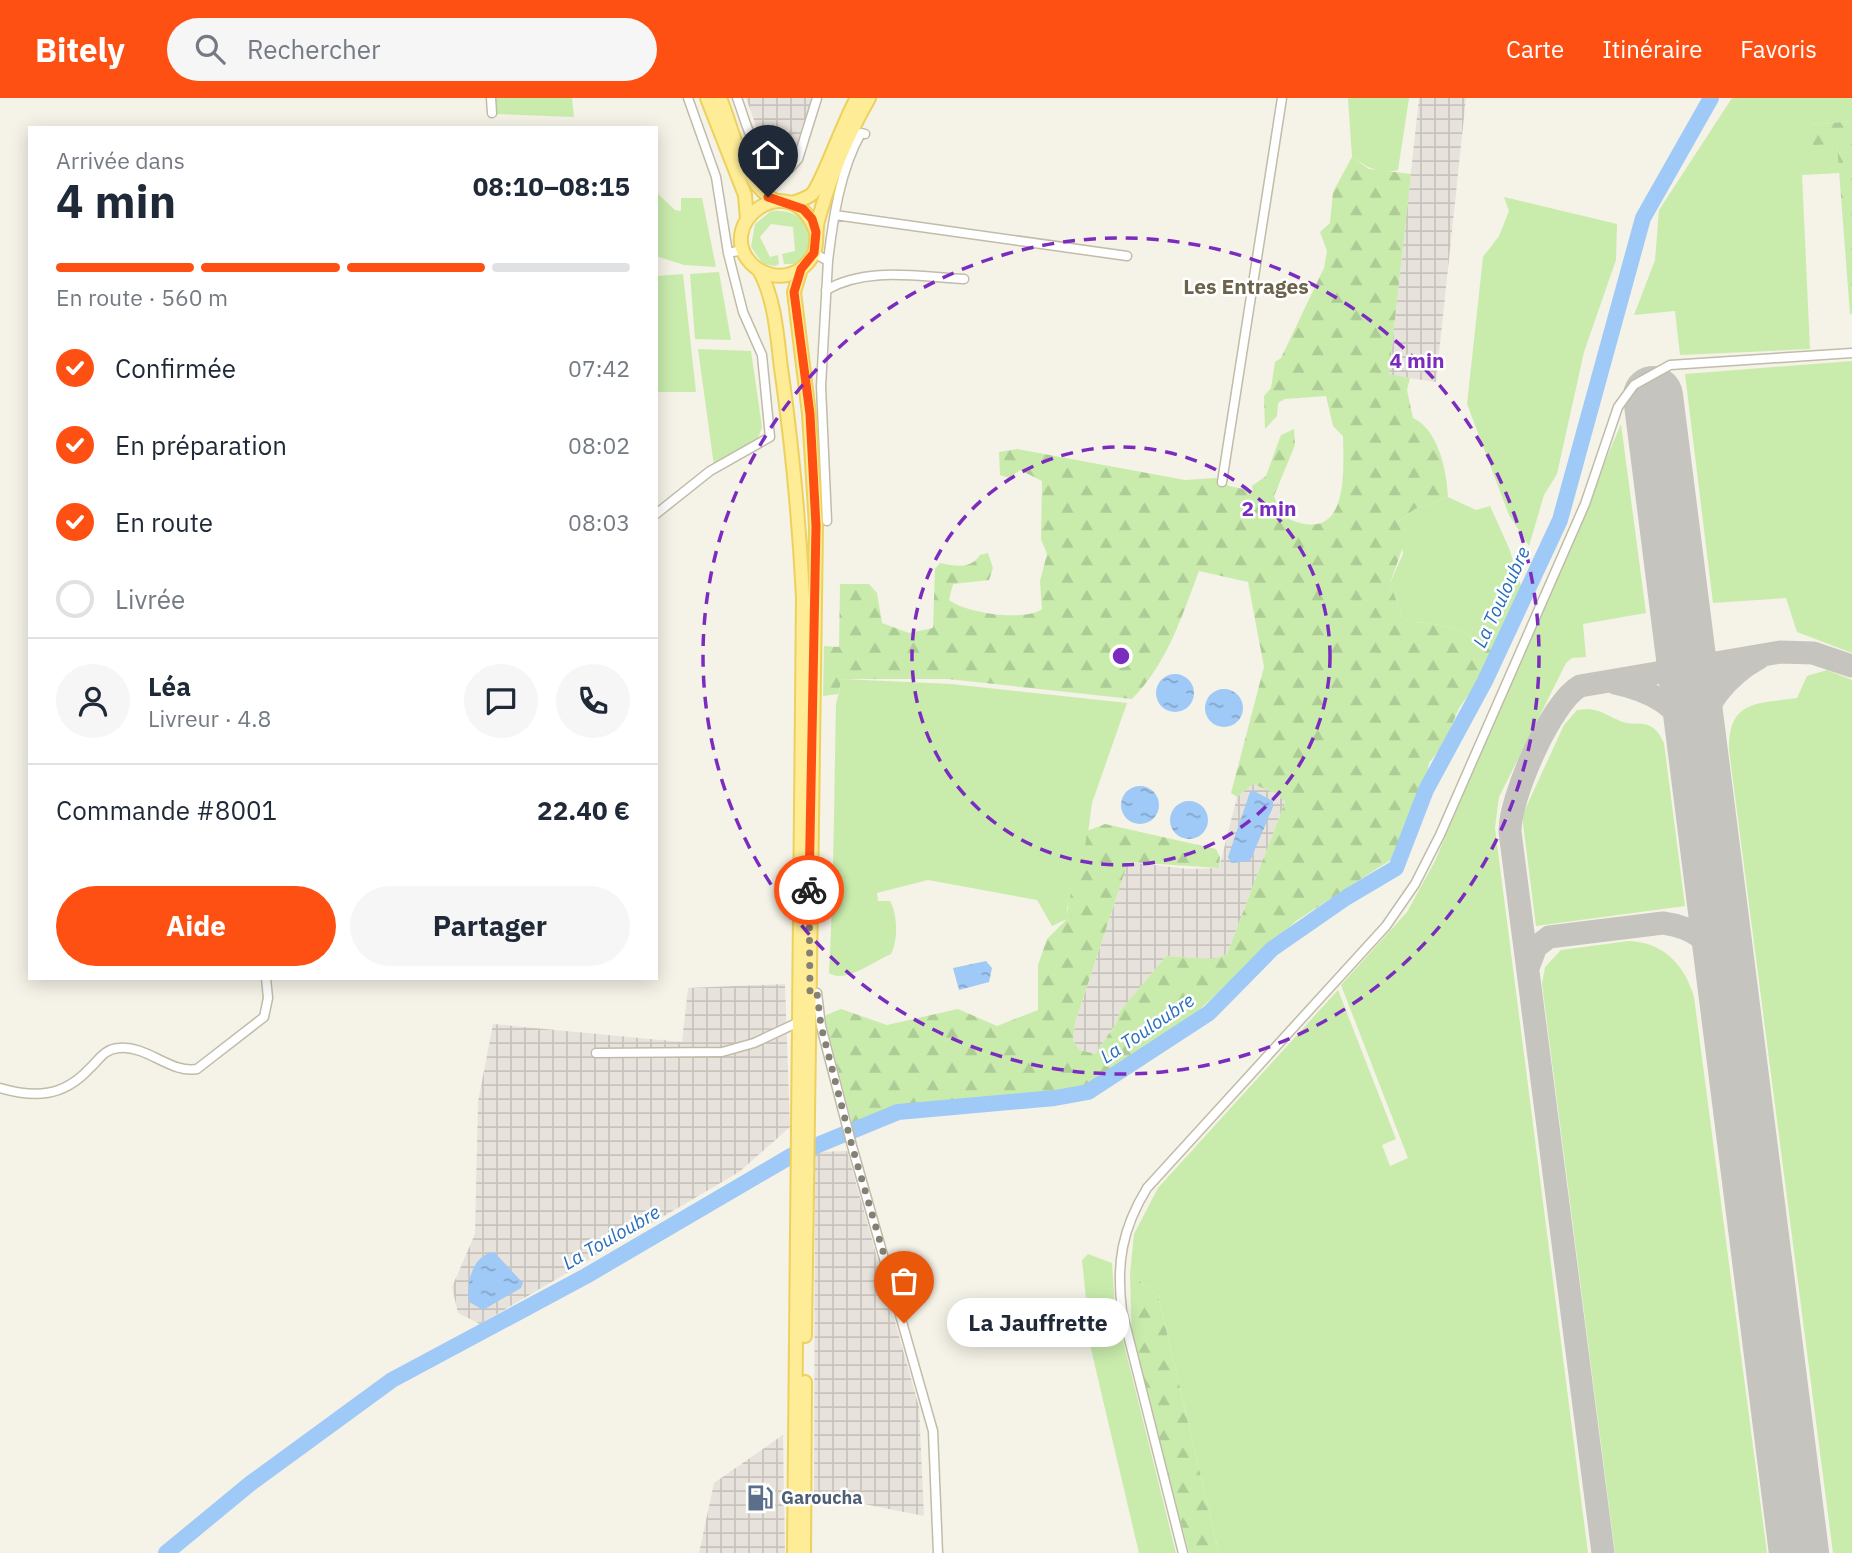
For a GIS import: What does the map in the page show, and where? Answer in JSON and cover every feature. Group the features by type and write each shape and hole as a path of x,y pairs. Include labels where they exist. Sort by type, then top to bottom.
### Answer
{"main road":[{"path":"707,98 745,195 747,219 742,234 743,250 759,270 770,291 786,401 802,570 805,994 804,1553"},
{"path":"720,98 748,171 758,188 776,201"},
{"path":"792,203 811,194 818,186 836,138 857,98"},
{"path":"805,994 816,526 810,414 794,292 801,269 814,253 816,232 854,125 869,98"},
{"path":"747,219 759,206 776,201 792,203 812,219 816,232"},
{"path":"759,270 780,276 801,269"},
{"path":"794,1553 803,1168"}],"street":[{"path":"491,98 492,113"},
{"path":"658,512 710,471 770,437 762,355 743,312 728,253 716,177 688,98"},
{"path":"737,98 757,150 767,163 777,168 790,168 798,159 817,98"},
{"path":"1222,482 1282,98"},
{"path":"827,521 821,386 828,261 835,215 856,141 861,133 866,134"},
{"path":"835,215 1127,256"},
{"path":"728,253 743,250"},
{"path":"814,253 828,261"},
{"path":"827,290 840,282 872,274 964,279"},
{"path":"1183,1553 1122,1311 1117,1276 1126,1230 1134,1208 1147,1188 1386,926 1415,884 1585,504 1618,407 1634,385 1670,365 1852,353"},
{"path":"0,1088 24,1095 58,1093 75,1082 102,1055 122,1047 152,1054 189,1071 197,1069 264,1017 268,998 266,980"},
{"path":"805,994 817,993 821,1026 852,1146 933,1431 937,1553"},
{"path":"596,1053 722,1052 754,1042 805,1020"}],"shaded area":[{"path":"746,98 815,98 795,162 768,159"},
{"path":"1419,98 1466,98 1436,382 1389,375"},
{"path":"1253,784 1277,794 1285,802 1227,954 1215,959 1166,956 1120,1011 1117,1022 1095,1054 1080,1050 1073,1041 1075,1023 1128,862 1188,869 1219,868 1237,797"},
{"path":"785,984 790,1127 739,1172 480,1324 458,1313 452,1287 475,1234 478,1102 493,1024 682,1042 688,988"},
{"path":"847,1151 919,1407 924,1516 814,1494 815,1152"},
{"path":"783,1435 785,1553 699,1553 714,1483"}],"green space":[{"path":"494,98 572,98 574,117 495,114"},
{"path":"1348,98 1409,98 1398,170 1379,171 1352,157"},
{"path":"1732,98 1852,98 1852,121 1811,125 1837,143 1840,173 1802,175 1810,349 1680,355 1675,311 1634,315 1655,260 1659,210"},
{"path":"1852,121 1850,314 1837,144 1813,145 1811,125"},
{"path":"1352,157 1369,169 1411,174 1389,374 1410,378 1407,390 1413,418 1429,431 1440,452 1448,497 1415,509 1398,522 1405,541 1390,583 1402,616 1409,622 1453,629 1492,651 1479,680 1459,708 1444,744 1429,763 1426,779 1392,859 1296,921 1198,1011 1137,1057 1080,1089 994,1101 893,1107 853,1127 824,1016 841,1009 887,1025 958,1009 997,1026 1038,1010 1038,965 1047,939 1067,919 1087,831 1105,824 1216,849 1220,857 1219,868 1128,862 1075,1023 1073,1041 1080,1050 1095,1054 1117,1022 1120,1011 1166,956 1215,959 1227,954 1285,802 1277,794 1253,784 1237,797 1231,793 1264,667 1248,582 1199,571 1164,655 1155,671 1132,699 948,679 842,679 838,694 823,696 824,646 839,647 840,584 869,584 877,593 882,623 909,633 933,628 935,569 940,563 967,565 980,555 988,553 993,568 989,580 953,584 949,600 968,609 995,614 1023,615 1042,609 1040,581 1047,554 1041,539 1042,481 1020,470 1009,478 1000,475 999,452 1017,449 1185,480 1216,478 1229,486 1253,491 1252,486 1266,476 1281,435 1294,429 1295,445 1274,496 1282,516 1304,524 1320,523 1331,517 1342,489 1343,436 1333,426 1326,396 1285,399 1278,403 1277,416 1265,429 1264,396 1271,388 1275,362 1281,358 1324,268 1327,251 1320,232 1330,223 1333,192"},
{"path":"658,194 675,210 681,211 681,198 702,198 716,267 684,265 658,257"},
{"path":"1504,197 1617,224 1616,260 1584,352 1557,474 1544,495 1529,546 1509,515 1467,404 1483,257 1499,236 1509,211"},
{"path":"771,211 793,214 807,226 809,244 798,264 784,264 782,254 795,251 793,227 771,224 760,237 770,257 778,255 779,264 775,266 763,264 751,247 755,224"},
{"path":"719,272 731,340 695,339 690,274"},
{"path":"683,274 696,392 658,392 658,276"},
{"path":"698,349 751,351 762,427 758,438 714,466"},
{"path":"1852,361 1852,653 1797,632 1786,598 1713,603 1685,374"},
{"path":"1621,424 1646,613 1583,624 1586,657 1572,658 1566,663 1499,797 1495,828 1588,1553 1219,1553 1158,1295 1130,1274 1134,1234 1158,1188 1338,990 1396,1139 1382,1145 1390,1166 1408,1158 1341,985 1407,912 1435,861"},
{"path":"1448,497 1476,510 1490,506 1509,548 1521,586 1492,651 1453,629 1409,622 1402,616 1390,583 1403,554 1398,522 1415,509"},
{"path":"1827,670 1852,680 1852,1553 1833,1553 1729,750 1730,733 1740,713 1758,704 1797,698 1807,676"},
{"path":"842,679 951,684 1127,703 1092,803 1085,856 1067,908 1067,919 1052,926 1037,900 928,880 877,893 878,901 890,901 895,913 896,935 891,954 852,974 836,976 829,973 836,704"},
{"path":"1587,709 1625,723 1649,725 1664,743 1685,906 1536,926 1522,816 1564,725 1577,710"},
{"path":"1629,941 1652,946 1671,957 1685,975 1694,997 1767,1553 1615,1553 1542,984 1545,967 1561,950"},
{"path":"1088,1254 1112,1263 1115,1308 1176,1553 1139,1553 1083,1315 1087,1309 1082,1260"},
{"path":"1130,1274 1158,1295 1219,1553 1189,1553 1132,1339"}],"water":[{"path":"1175,674 1189,679 1194,693 1189,707 1175,712 1161,707 1156,693 1161,679"},
{"path":"1224,689 1238,694 1243,708 1238,722 1224,727 1210,722 1205,708 1210,694"},
{"path":"1140,786 1154,791 1159,805 1154,819 1140,824 1126,819 1121,805 1126,791"},
{"path":"1254,791 1273,801 1273,807 1250,861 1231,863 1228,857 1250,792"},
{"path":"1189,801 1203,806 1208,820 1203,834 1189,839 1175,834 1170,820 1175,806"},
{"path":"986,961 992,968 989,982 959,990 953,968"},
{"path":"494,1252 523,1283 521,1288 483,1310 469,1302 470,1279 480,1259"}],"waterway":[{"name":"La Touloubre","path":"166,1553 251,1483 392,1380 586,1276 791,1156 898,1112 1055,1098 1088,1092 1209,1013 1272,949 1347,897 1396,868 1426,790 1485,681 1560,520 1643,218 1711,98"}],"taxiway":[{"path":"1603,1553 1510,832 1516,798 1545,731 1557,711 1580,686 1780,652 1813,653 1852,666"},
{"path":"1696,741 1704,716 1718,693 1737,673 1759,658"},
{"path":"1615,683 1629,686 1663,702 1681,718 1696,741"},
{"path":"1528,968 1536,947 1549,937 1663,923 1693,932 1709,944 1726,971"}],"runway":[{"path":"1653,396 1799,1553"}],"way so far":[{"path":"809,890 810,994 817,993 821,1026 852,1146 904,1323"}],"place":[{"name":"La Jauffrette","path":"904,1323"},
{"name":"Garoucha","path":"760,1498"}],"district":[{"name":"Les Entrages","path":"1246,287"}],"route":[{"path":"768,197 776,201 787,201 803,209 812,219 817,243 814,253 801,269 794,292 810,414 816,526 809,890"}]}
